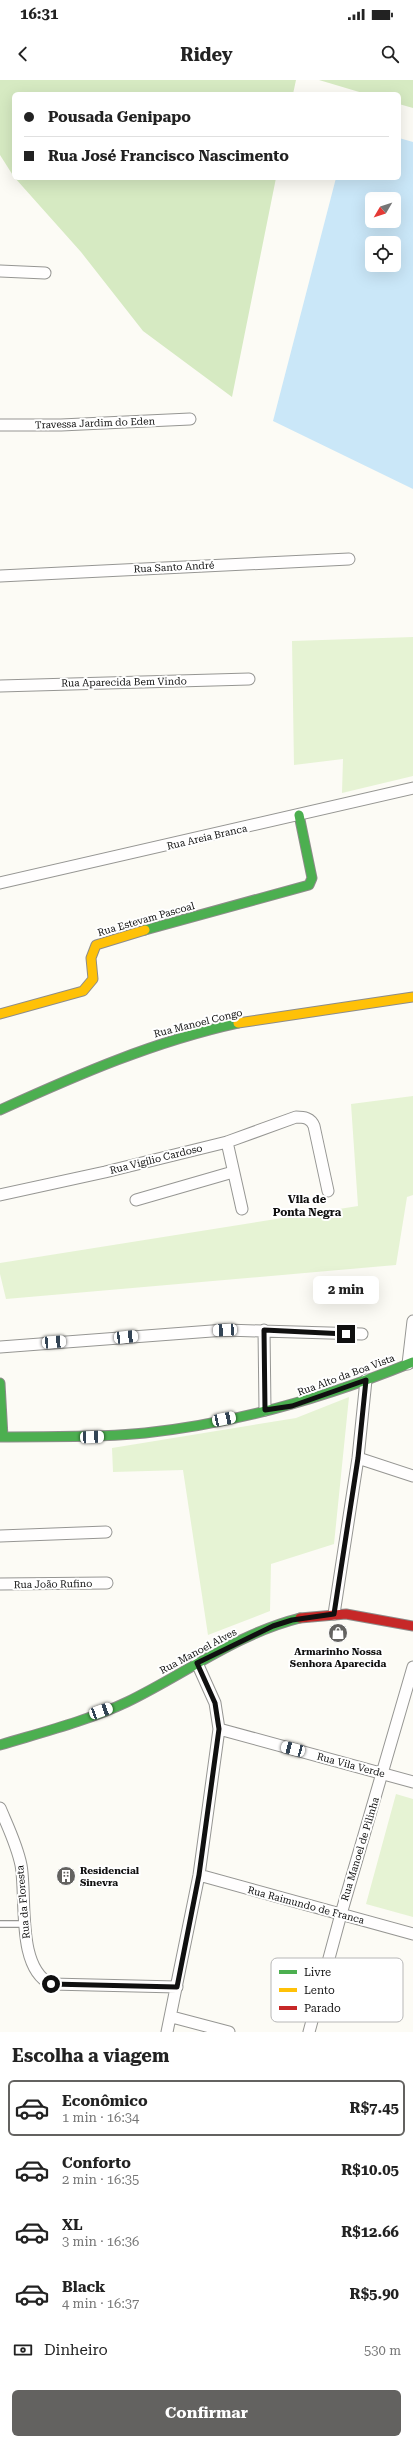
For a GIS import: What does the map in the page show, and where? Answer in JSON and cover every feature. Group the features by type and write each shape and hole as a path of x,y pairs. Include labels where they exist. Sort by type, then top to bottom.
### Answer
{"street":[{"path":"0,271 45,273"},
{"name":"Travessa Jardim do Eden","path":"0,425 61,425 190,419"},
{"name":"Rua Santo André","path":"0,576 349,559"},
{"name":"Rua Aparecida Bem Vindo","path":"0,686 249,679"},
{"name":"Rua Areia Branca","path":"0,883 413,788"},
{"name":"Rua Estevam Pascoal","path":"0,1014 83,991 93,979 90,953 93,948 101,942 306,887 312,882 299,815"},
{"name":"Rua Manoel Congo","path":"0,1110 66,1080 146,1048 177,1038 221,1027 274,1017 413,997"},
{"name":"Rua Vigílio Cardoso","path":"0,1195 105,1172 227,1142 296,1117 309,1119 314,1126 328,1191"},
{"path":"227,1142 242,1209"},
{"path":"136,1200 233,1172"},
{"path":"410,1363 413,1321"},
{"path":"0,1347 173,1332 264,1330 362,1334"},
{"path":"264,1330 265,1410"},
{"name":"Rua Alto da Boa Vista","path":"2,1437 107,1436 197,1425 265,1410 292,1406 410,1363"},
{"path":"334,1614 358,1458 366,1380"},
{"path":"0,1383 2,1437"},
{"path":"358,1458 413,1476"},
{"path":"0,1536 106,1532"},
{"name":"Rua João Rufino","path":"0,1584 106,1583"},
{"name":"Rua Manoel Alves","path":"0,1745 126,1702 197,1663 273,1626 292,1620 334,1614 356,1615 413,1626"},
{"path":"167,2032 172,2017 199,1875 219,1729 215,1703 197,1663"},
{"name":"Rua Manoel de Pilinha","path":"329,1958 413,1667"},
{"name":"Rua Vila Verde","path":"219,1729 413,1782"},
{"name":"Rua da Floresta","path":"0,1808 17,1848 21,1866 24,1924 34,1966 38,1976 51,1984 177,1987"},
{"name":"Rua Raimundo de Franca","path":"199,1875 413,1934"},
{"path":"172,2017 229,2032"},
{"name":"Rua Manoel de Pilinha","path":"309,2032 312,2022"}],"lane":[{"path":"0,1924 24,1924"}],"green space":[{"path":"0,80 296,80 293,92 12,92 12,174 0,155"},
{"path":"319,80 413,80 413,108 401,105 401,92 359,92"},
{"path":"17,180 276,180 232,397 143,331 81,252"},
{"path":"413,637 413,776 342,793 343,759 294,765 292,641"},
{"path":"413,1096 413,1195 407,1197 396,1265 6,1299 0,1274 0,1263 358,1206 351,1104"},
{"path":"349,1397 334,1544 271,1564 270,1611 208,1635 183,1470 113,1472 112,1448 296,1418"},
{"path":"396,1794 413,1799 413,1917 366,1904"}],"water":[{"path":"401,139 413,142 413,489 273,421 335,180 401,180"}],"traffic: fast":[{"path":"145,930 309,885 312,878 299,815"},
{"path":"0,1110 58,1084 147,1049 207,1030 238,1023"},
{"path":"0,1437 127,1435 180,1429 214,1423 282,1407 315,1397 381,1375 413,1362"},
{"path":"0,1383 3,1437"},
{"path":"0,1745 65,1726 112,1709 148,1691 232,1644 277,1625 300,1618"}],"traffic: slow":[{"path":"0,1014 83,991 93,979 91,958 96,945 145,930"},
{"path":"238,1023 413,997"}],"traffic: jam":[{"path":"300,1618 346,1614 413,1626"}],"place":[{"name":"Armarinho Nossa Senhora Aparecida","path":"338,1633"},
{"name":"Residencial Sinevra","path":"66,1876"}],"district":[{"name":"Vila de Ponta Negra","path":"307,1205"}],"route":[{"path":"51,1984 177,1987 199,1875 219,1729 215,1703 197,1663 273,1626 292,1620 334,1614 358,1458 366,1380 320,1398 292,1406 265,1410 264,1330 346,1334"}]}
